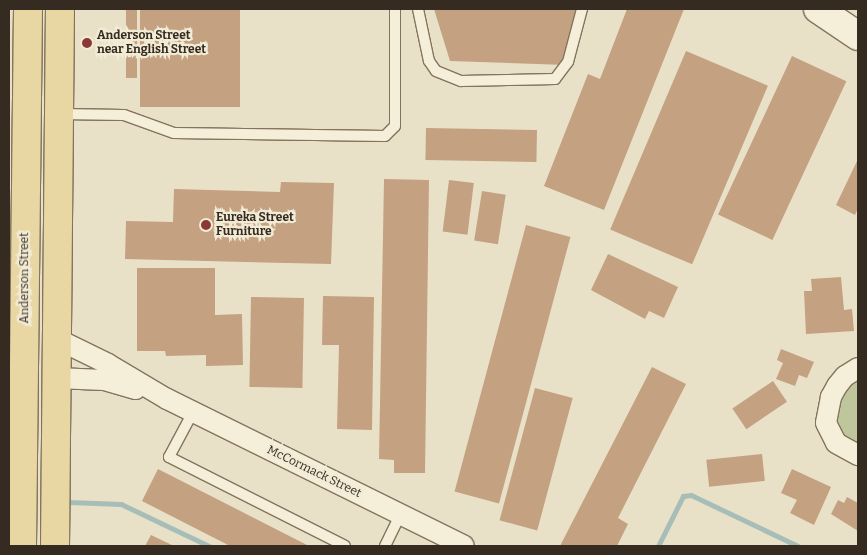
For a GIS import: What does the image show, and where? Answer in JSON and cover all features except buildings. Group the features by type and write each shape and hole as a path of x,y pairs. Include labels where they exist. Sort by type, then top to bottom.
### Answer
{"main road":[{"name":"Anderson Street","path":"22,546 17,324 28,9"},
{"path":"55,546 60,9"},
{"name":"McCormack Street","path":"17,324 57,339"},
{"name":"McCormack Street","path":"17,354 56,378"}],"street":[{"path":"818,9 858,36"},
{"name":"McCormack Street","path":"57,339 108,364 164,398 464,546"},
{"path":"858,368 845,376 830,397 826,423 836,443 858,455"},
{"name":"McCormack Street","path":"56,378 109,381 164,398"}],"lane":[{"path":"59,114 124,115 174,133 385,136 395,126 395,9"},
{"path":"418,9 429,62 436,71 461,81 555,79 568,62 582,9"},
{"path":"193,412 169,457 345,546"},
{"path":"385,546 400,515"}],"green space":[{"path":"858,379 858,444 837,431 835,411 849,386"}],"waterway":[{"path":"658,546 683,496 691,495 798,546"},
{"path":"68,502 121,504 209,546"}],"place":[{"name":"Anderson Street near English Street","path":"87,43"},
{"name":"Eureka Street Furniture","path":"206,225"}]}
